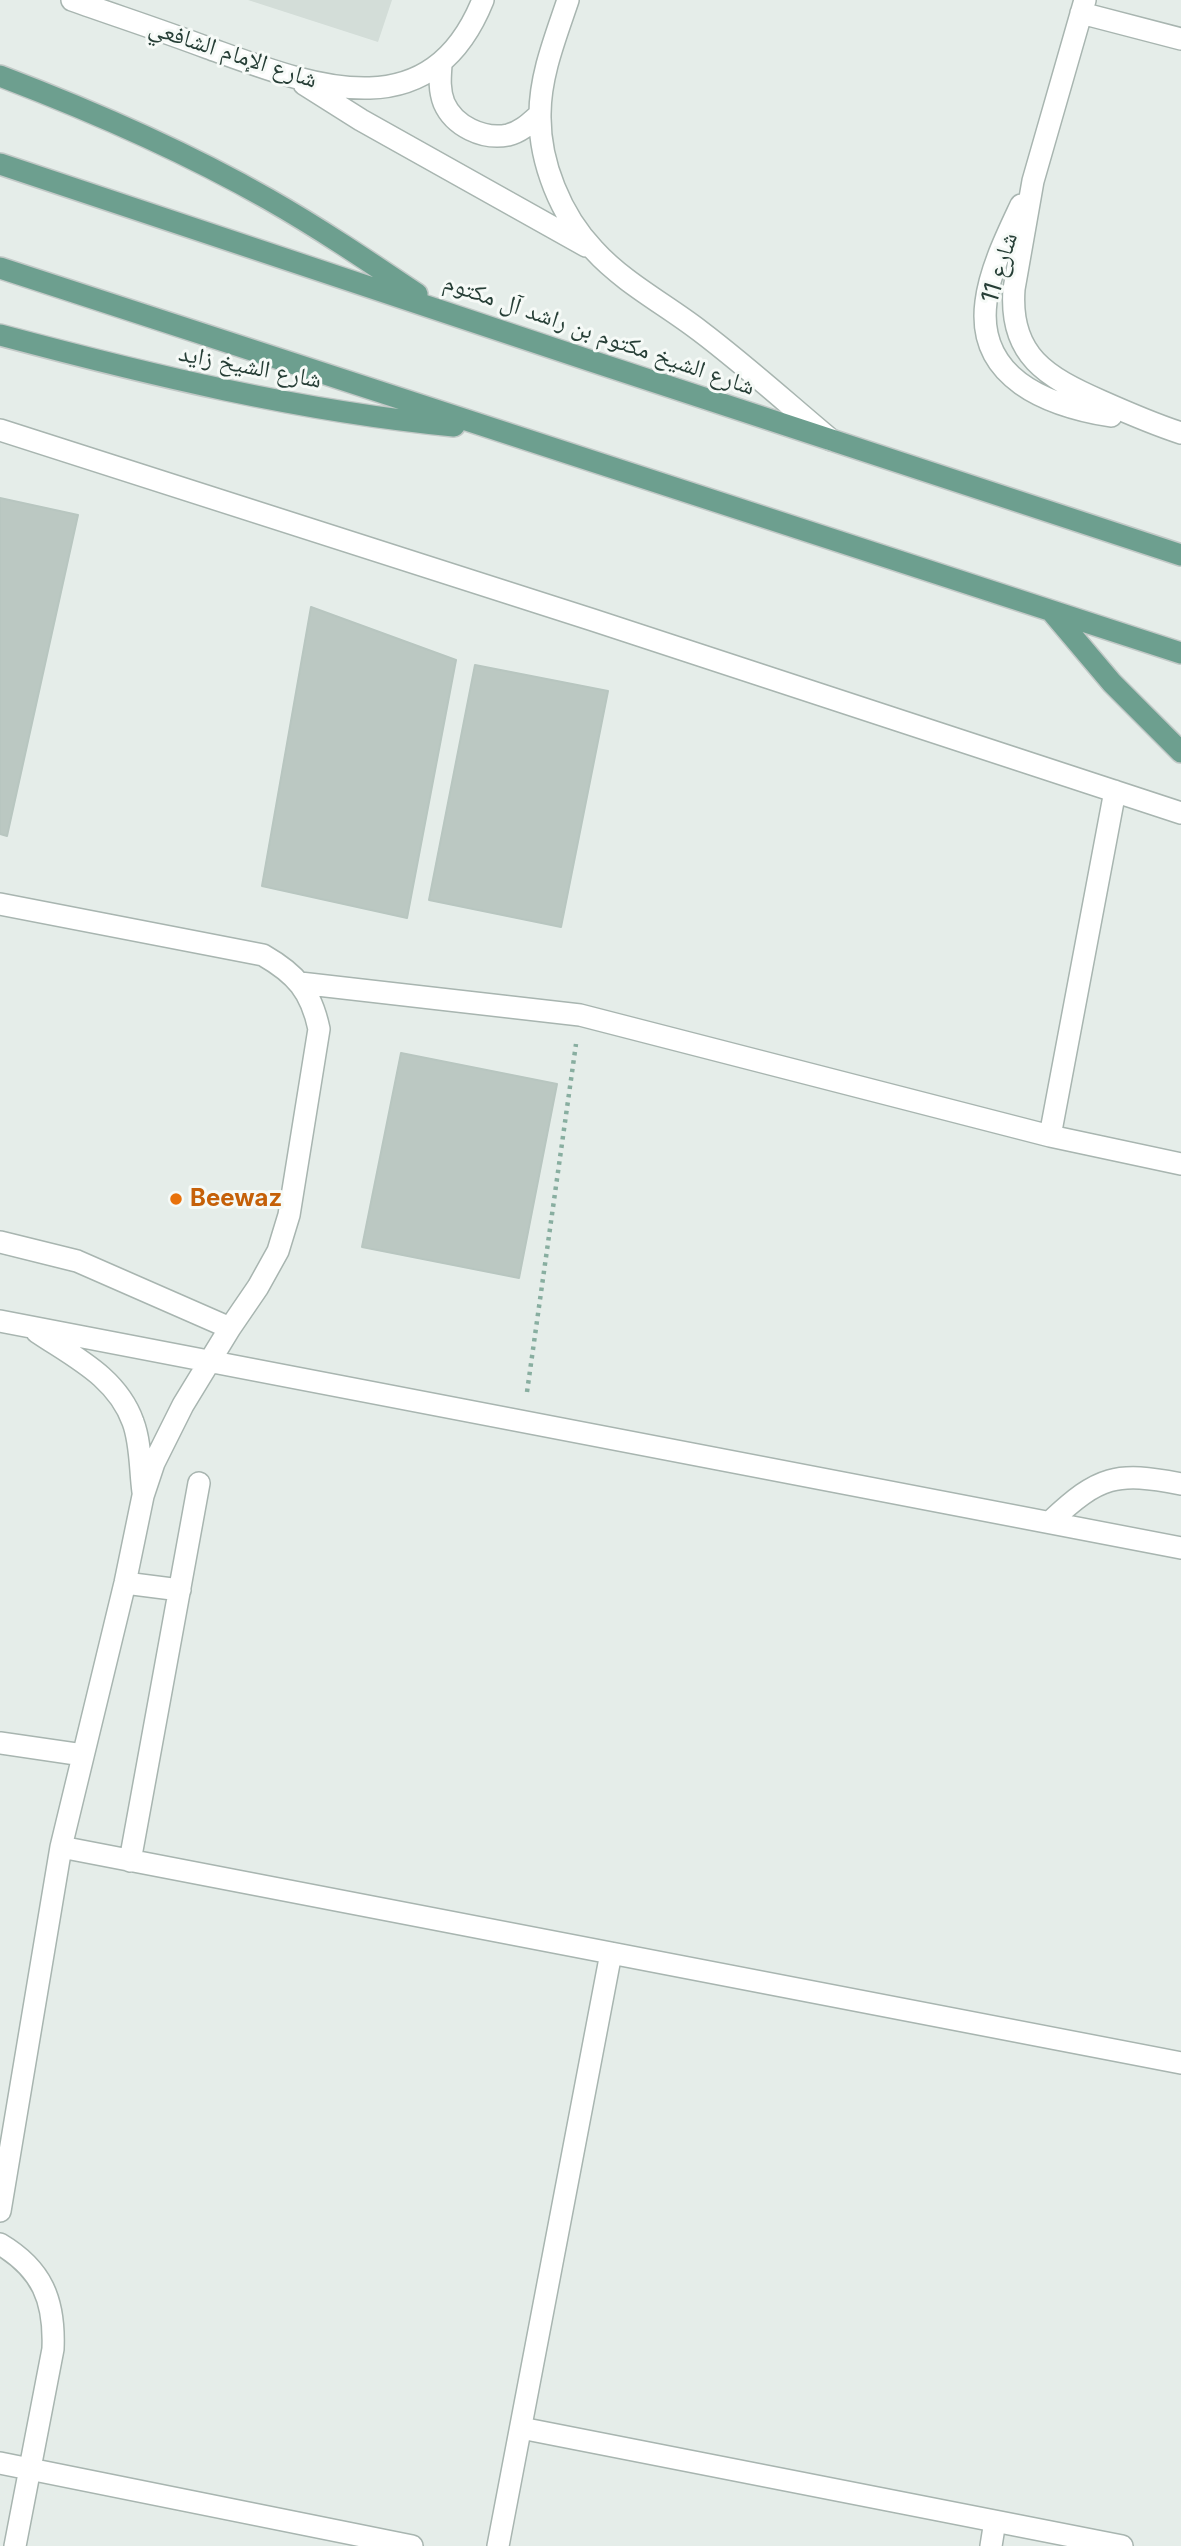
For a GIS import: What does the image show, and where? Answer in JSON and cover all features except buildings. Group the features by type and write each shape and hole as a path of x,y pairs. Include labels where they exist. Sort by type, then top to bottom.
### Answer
{"main road":[{"path":"0,76 79,106 186,156 312,225 439,309"},
{"name":"شارع الشيخ مكتوم بن راشد آل مكتوم","path":"0,164 836,444 1181,555"},
{"path":"0,268 1181,653"},
{"name":"شارع الشيخ زايد","path":"0,335 116,366 269,400 417,423 495,430"},
{"path":"1052,612 1112,683 1181,752"}],"street":[{"name":"شارع الإمام الشافعي","path":"72,0 295,79 371,89 407,82 441,65 461,41 482,0"},
{"path":"568,0 551,52 540,114 544,151 555,187 571,221 594,250 627,279 699,331 836,444"},
{"path":"1083,6 1181,39"},
{"name":"شارع 11","path":"1083,6 1033,181 1012,307 1021,342 1043,371 1059,382 1145,421 1181,433"},
{"path":"441,65 439,84 444,103 455,119 471,130 489,135 508,135 526,127 540,114"},
{"path":"295,79 361,120 594,250"},
{"name":"شارع 11","path":"1033,181 1000,255 986,303 986,323 998,360 1010,376 1043,398 1103,415 1145,421"},
{"path":"0,430 1181,813"},
{"path":"1050,1136 1115,791"},
{"path":"0,904 263,955 284,967 300,982 316,1013 319,1029 289,1215 278,1251 258,1287 208,1362 167,1435 143,1496 125,1583 61,1847 7,2130 0,2211"},
{"path":"300,982 580,1015 1050,1136 1181,1164"},
{"path":"0,1242 77,1261 230,1328"},
{"path":"0,1321 1181,1548"},
{"path":"29,1326 90,1366 121,1395 134,1424 143,1496"},
{"path":"1051,1521 1074,1499 1111,1479 1147,1477 1181,1484"},
{"path":"130,1861 199,1483"},
{"path":"125,1583 180,1590"},
{"path":"0,1743 83,1755"},
{"path":"61,1847 1181,2063"},
{"path":"498,2546 611,1953"},
{"path":"0,2244 18,2255 33,2270 44,2288 54,2328 53,2349 15,2546"},
{"path":"521,2428 1122,2546"},
{"path":"0,2463 412,2546"},
{"path":"991,2546 995,2521"}],"path":[{"path":"522,1422 580,1015"}],"shaded area":[{"path":"248,0 392,0 378,42"}],"place":[{"name":"Beewaz","path":"176,1199"}]}
